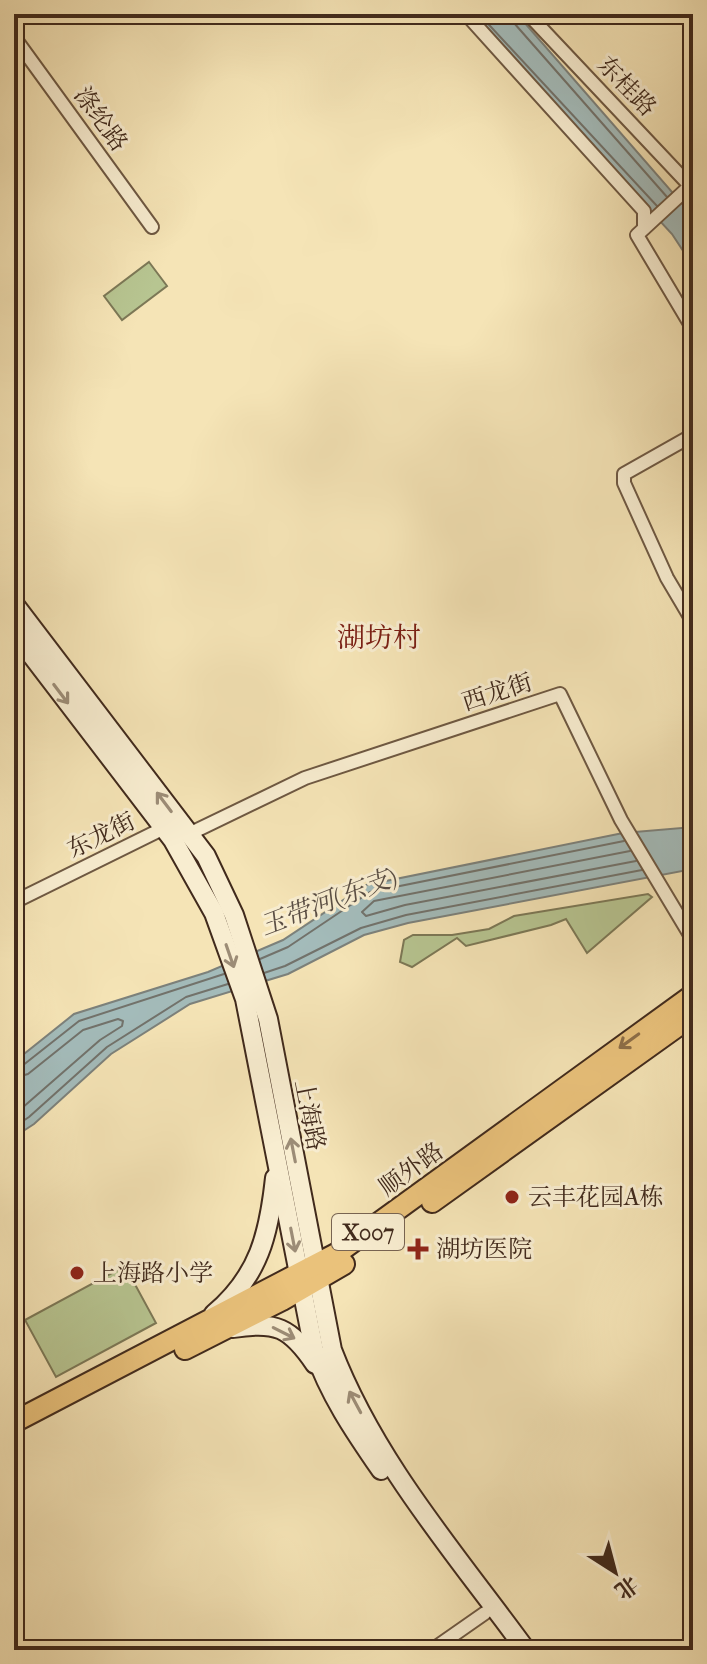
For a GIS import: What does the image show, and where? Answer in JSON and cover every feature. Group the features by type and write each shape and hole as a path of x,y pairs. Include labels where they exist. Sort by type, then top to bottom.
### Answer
{"main road":[{"name":"上海路","path":"14,604 206,856 234,915 251,994 277,1159 332,1350 345,1382 404,1485 526,1650"},
{"name":"上海路","path":"14,632 164,828 214,913 251,994 268,1019 309,1277 314,1350 324,1377 341,1411 372,1457 512,1650"},
{"name":"顺外路","path":"14,1436 226,1329 309,1277 693,995"},
{"name":"顺外路","path":"14,1422 201,1326 369,1247 693,1015"},
{"path":"201,1326 241,1286 260,1256 271,1216 277,1159"},
{"path":"226,1329 259,1324 281,1329 296,1338 324,1377"}],"street":[{"path":"466,14 644,211 644,228"},
{"name":"东桂路","path":"528,14 689,189"},
{"name":"涤纶路","path":"14,37 152,227"},
{"path":"689,189 637,235 693,329"},
{"path":"693,435 624,474 624,483 667,578 693,622"},
{"name":"西龙街","path":"189,834 305,778 560,694 621,820 693,940"},
{"name":"东龙街","path":"14,902 164,828"},
{"path":"432,1650 485,1613"}],"green space":[{"path":"149,262 167,286 122,320 104,296"},
{"path":"648,894 652,897 587,953 566,919 466,946 457,938 412,967 400,962 404,940 413,935 452,935 489,929 514,916"},
{"path":"125,1266 156,1323 56,1377 25,1320"}],"water":[{"path":"469,14 517,14 693,216 693,266 672,234"},
{"path":"693,827 693,869 408,923 364,935 288,974 190,1004 111,1054 34,1124 14,1137 14,1062 74,1014 208,972 283,940 366,885 623,833"}],"place":[{"name":"云丰花园A栋","path":"512,1197"},
{"name":"湖坊医院","path":"418,1249"},
{"name":"上海路小学","path":"77,1273"}],"district":[{"name":"湖坊村","path":"379,637"}],"water label":[{"name":"玉带河(东支)","path":"328,901"}]}
